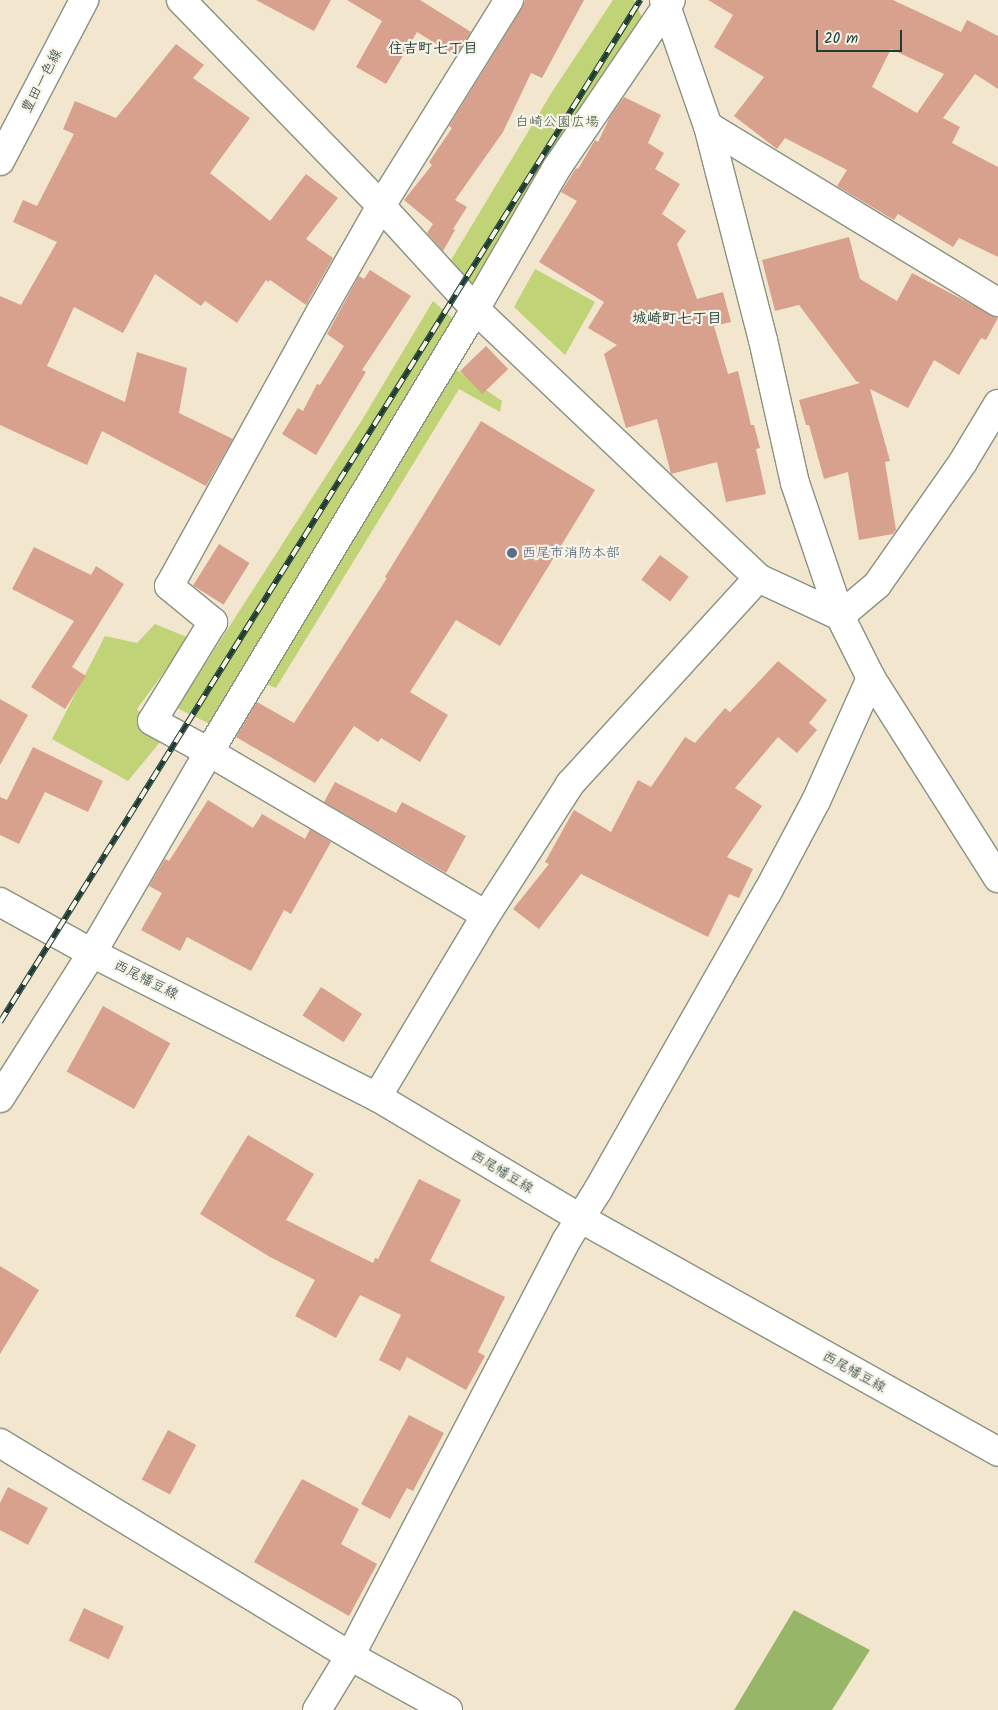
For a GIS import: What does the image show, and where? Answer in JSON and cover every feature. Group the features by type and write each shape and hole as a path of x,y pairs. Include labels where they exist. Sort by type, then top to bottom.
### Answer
{"street":[{"name":"豊田一色線","path":"0,161 84,0"},
{"path":"181,0 381,206 475,309 758,578 840,616"},
{"path":"486,915 209,752 152,721 213,622 169,586 381,206 509,0"},
{"path":"667,2 708,126 763,340 795,483 840,616 871,678 998,878"},
{"path":"0,1098 92,952 209,752 475,309 556,169 667,2"},
{"path":"708,126 998,302"},
{"path":"840,616 877,585 963,462 998,404"},
{"path":"377,1097 486,915 570,784 758,578"},
{"path":"317,1710 350,1656 566,1241 794,843 816,801 871,678"},
{"name":"西尾幡豆線","path":"0,902 92,952 377,1097 580,1218 998,1452"},
{"path":"0,1443 350,1656 448,1710"}],"green space":[{"name":"白崎公園広場","path":"613,0 634,0 644,22 473,293 448,265 552,92"},
{"path":"535,269 595,302 565,355 514,307"},
{"path":"433,301 459,324 214,726 177,708 362,420"},
{"path":"455,369 502,401 500,412 459,389 276,688 262,682"},
{"path":"155,624 189,638 137,709 160,742 128,781 52,739 105,636 137,643"},
{"path":"794,1610 870,1650 832,1710 734,1710"}],"building":[{"path":"256,0 331,0 314,31"},
{"path":"347,0 420,0 471,32 456,56 417,32 386,84 356,67 382,21"},
{"path":"525,0 584,0 542,78 531,73 503,132 455,200 467,207 453,229 455,230 443,251 427,233 433,224 404,200 432,165 429,162 452,128 449,126 522,8"},
{"path":"708,0 893,0 961,32 967,20 998,36 998,89 975,74 943,118 960,127 952,143 998,167 998,257 959,238 953,247 898,214 894,220 837,186 847,170 785,138 777,149 734,116 764,77 714,47 733,15","holes":["891,49 944,74 917,113 872,87"]},
{"path":"176,44 204,65 193,78 250,118 210,173 270,221 306,174 338,198 306,239 333,258 306,305 270,280 268,282 266,280 237,323 205,301 201,306 155,274 123,333 74,307 47,366 125,402 137,352 187,368 179,413 233,439 206,486 102,431 87,465 0,425 0,296 21,305 57,242 13,222 23,200 37,206 74,134 63,129 75,101 116,118"},
{"path":"624,97 661,115 648,143 664,153 655,169 680,184 662,214 686,231 677,244 697,299 723,292 731,322 714,326 728,374 738,371 751,425 754,425 760,448 756,449 766,494 726,502 717,462 671,474 657,419 626,428 604,354 617,345 588,328 604,302 539,262 577,201 561,192 576,168 578,169 595,140 598,142 610,117"},
{"path":"849,237 860,279 897,301 912,273 998,318 986,340 981,338 959,375 934,360 908,408 870,389 890,461 885,462 896,530 893,534 859,540 848,472 824,479 809,425 806,425 799,400 860,383 856,381 799,305 775,311 762,260"},
{"path":"370,270 411,296 362,370 366,372 316,455 282,434 298,408 303,411 317,384 320,385 344,346 327,334 359,276 364,279"},
{"path":"486,346 508,369 482,394 460,371"},
{"path":"481,421 595,490 500,646 456,620 410,692 448,715 420,762 381,738 378,742 354,726 315,783 236,737 257,702 294,723 387,578 385,577"},
{"path":"219,544 250,563 224,605 193,586"},
{"path":"34,547 91,575 96,566 124,584 72,667 86,676 65,709 31,687 74,621 12,589"},
{"path":"660,555 689,577 670,601 641,580"},
{"path":"778,661 827,700 809,723 817,730 797,753 778,737 735,788 762,806 727,857 753,869 739,898 729,894 708,937 581,874 539,929 513,909 549,864 545,862 574,810 611,832 638,780 651,787 685,737 695,743 725,708 730,712"},
{"path":"0,699 28,715 0,765"},
{"path":"33,747 103,781 88,812 45,792 19,844 0,835 0,797 7,800"},
{"path":"335,782 396,813 402,802 466,836 446,873 324,802"},
{"path":"208,800 253,828 262,814 305,839 310,829 331,842 291,914 284,910 251,971 187,937 180,951 141,930 162,893 149,886 165,859 169,861"},
{"path":"321,987 362,1014 344,1042 302,1016"},
{"path":"103,1006 170,1043 134,1109 67,1072"},
{"path":"248,1135 314,1174 286,1220 373,1263 375,1258 378,1259 419,1179 461,1200 430,1261 505,1297 478,1352 485,1356 466,1390 407,1357 400,1371 379,1360 401,1315 360,1295 336,1338 295,1316 315,1280 270,1257 200,1214"},
{"path":"0,1266 39,1290 0,1354"},
{"path":"409,1415 444,1433 413,1491 407,1488 390,1519 361,1504"},
{"path":"168,1430 196,1445 170,1494 142,1479"},
{"path":"302,1479 359,1509 341,1544 377,1564 349,1616 254,1562"},
{"path":"8,1487 48,1508 28,1545 0,1530 0,1503"},
{"path":"84,1608 124,1627 109,1659 69,1641"}],"railway":[{"path":"0,1022 640,0"}],"place":[{"name":"西尾市消防本部","path":"512,553"}],"district":[{"name":"住吉町七丁目","path":"433,50"},
{"name":"城崎町七丁目","path":"677,320"}]}
